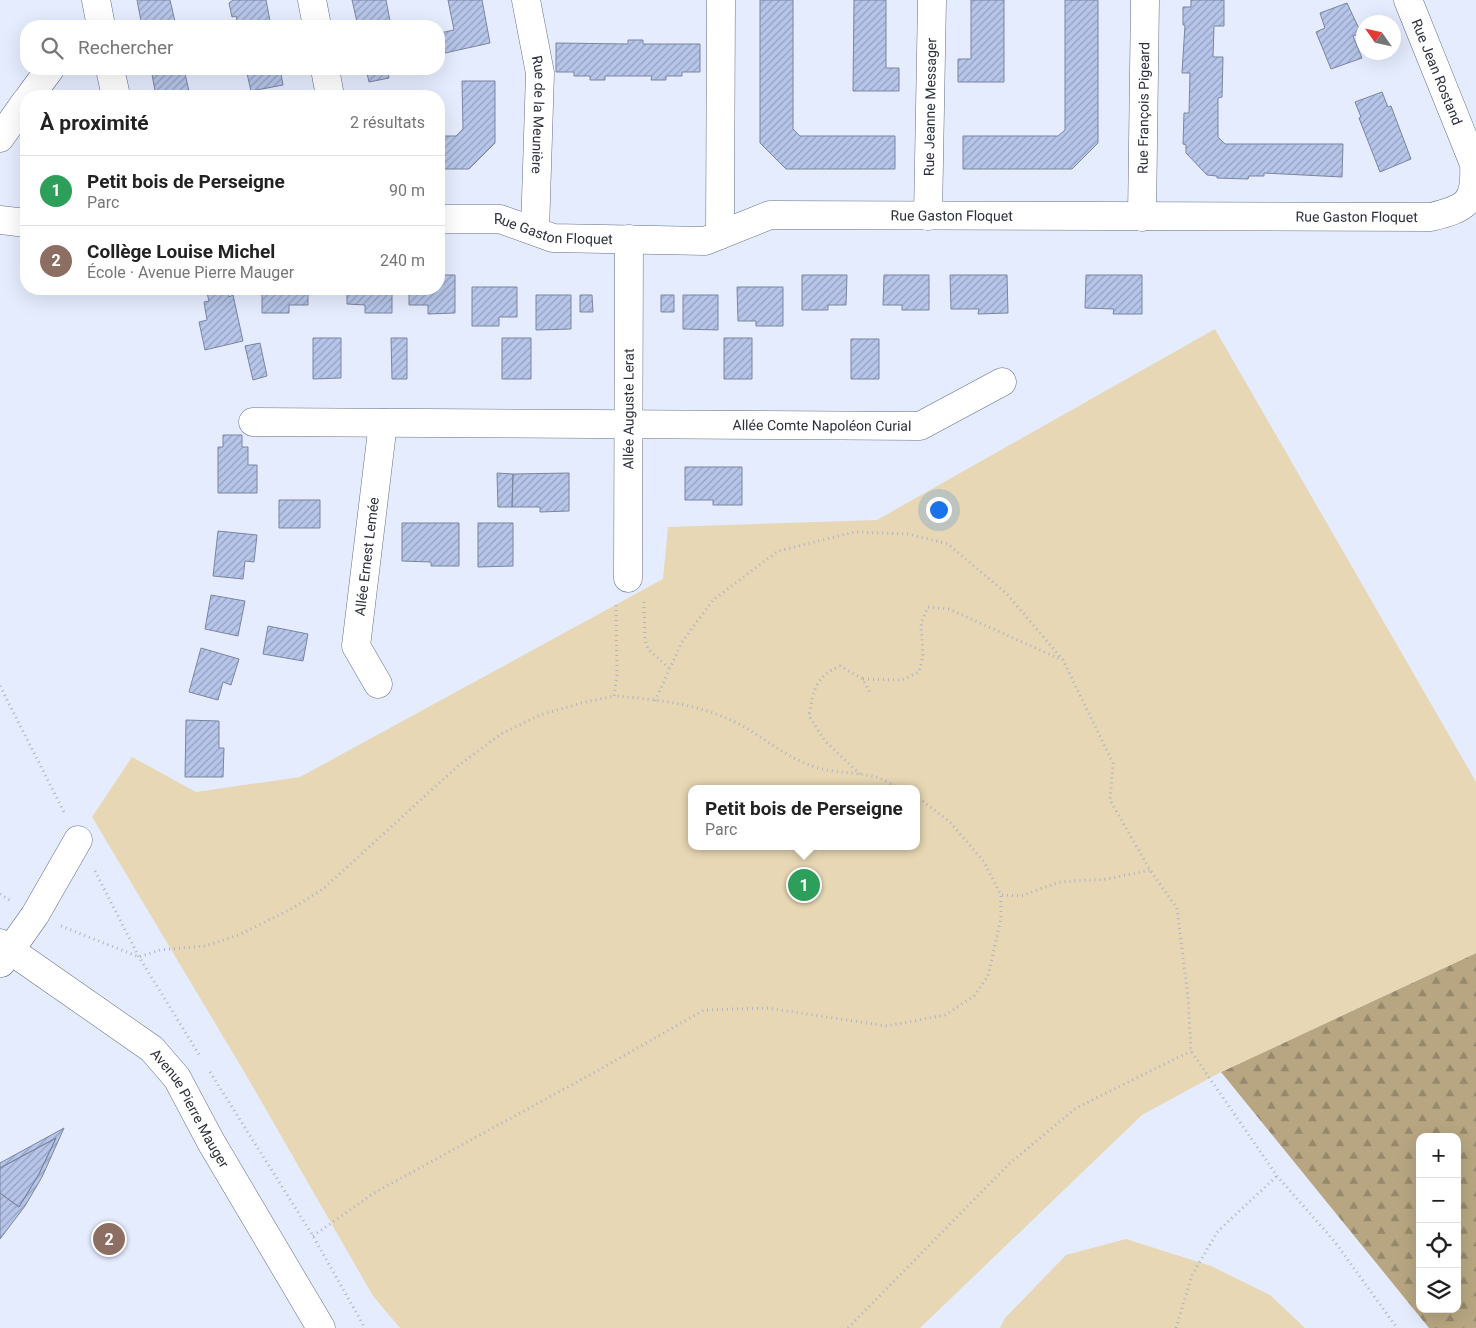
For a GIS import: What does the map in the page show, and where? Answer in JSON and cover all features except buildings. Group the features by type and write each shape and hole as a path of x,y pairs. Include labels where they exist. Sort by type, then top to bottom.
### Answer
{"street":[{"path":"96,0 100,20"},
{"path":"312,0 316,20"},
{"name":"Rue de la Meunière","path":"526,0 540,73 535,231"},
{"path":"720,235 721,0"},
{"name":"Rue Jeanne Messager","path":"928,216 932,0"},
{"name":"Rue François Pigeard","path":"1142,218 1145,0"},
{"name":"Rue Jean Rostand","path":"1408,0 1474,164 1475,186 1469,201"},
{"path":"34,90 46,75"},
{"path":"111,75 115,90"},
{"path":"326,75 329,90"},
{"path":"0,138 20,110"},
{"name":"Rue Gaston Floquet","path":"445,219 500,219 553,238 705,241 770,215 1142,218 1431,217 1457,210 1469,201"},
{"path":"0,220 20,222"},
{"name":"Allée Auguste Lerat","path":"629,593 630,239"},
{"name":"Allée Comte Napoléon Curial","path":"630,424 920,426 1002,382"},
{"path":"254,422 630,424"},
{"name":"Allée Ernest Lemée","path":"378,684 356,646 383,423"},
{"path":"4,952 35,915 78,840"},
{"name":"Avenue Pierre Mauger","path":"4,952 152,1049 177,1078 211,1142 321,1328"}],"path":[{"path":"655,701 682,642 713,600 778,551 855,532 908,534 948,544 1007,594 1063,660 1113,763 1110,800 1150,870 1177,908 1188,997 1191,1051 1277,1176 1335,1242 1397,1328"},
{"path":"629,593 648,649 670,669"},
{"path":"614,696 629,593"},
{"path":"863,679 902,680 919,672 923,656 921,624 928,607 949,609 1063,660"},
{"path":"860,774 825,741 810,716 814,690 827,671 840,666 863,679 870,693"},
{"path":"139,956 160,950 206,946 241,934 291,909 339,876 412,806 459,765 501,734 540,715 581,703 614,696 693,708 737,723 779,750 809,764 832,772 876,777 893,785"},
{"path":"313,1236 374,1193 597,1072 704,1010 767,1008 887,1026 945,1015 974,996 988,976 1001,918 1002,895 984,862 950,822 920,799"},
{"path":"1002,895 1021,896 1059,882 1107,880 1150,870"},
{"path":"0,894 35,915 139,956 201,1058"},
{"path":"848,1328 1009,1164 1076,1108 1191,1051"},
{"path":"206,1066 313,1236 366,1328"},
{"path":"1176,1328 1192,1275 1218,1231 1277,1176"}],"green space":[{"path":"1476,953 1476,1328 1429,1328 1417,1313 1461,1313 1461,1133 1416,1133 1416,1312 1221,1072"}],"shaded area":[{"path":"1215,329 1476,782 1476,953 1221,1072 1142,1115 920,1328 400,1328 373,1296 249,1080 92,817 132,757 196,792 300,777 663,579 668,527 877,520"},
{"path":"1126,1239 1211,1266 1270,1295 1305,1328 1000,1328 1005,1318 1066,1255"}],"place":[{"name":"Petit bois de Perseigne","path":"804,885"},
{"name":"Collège Louise Michel","path":"109,1239"}]}
